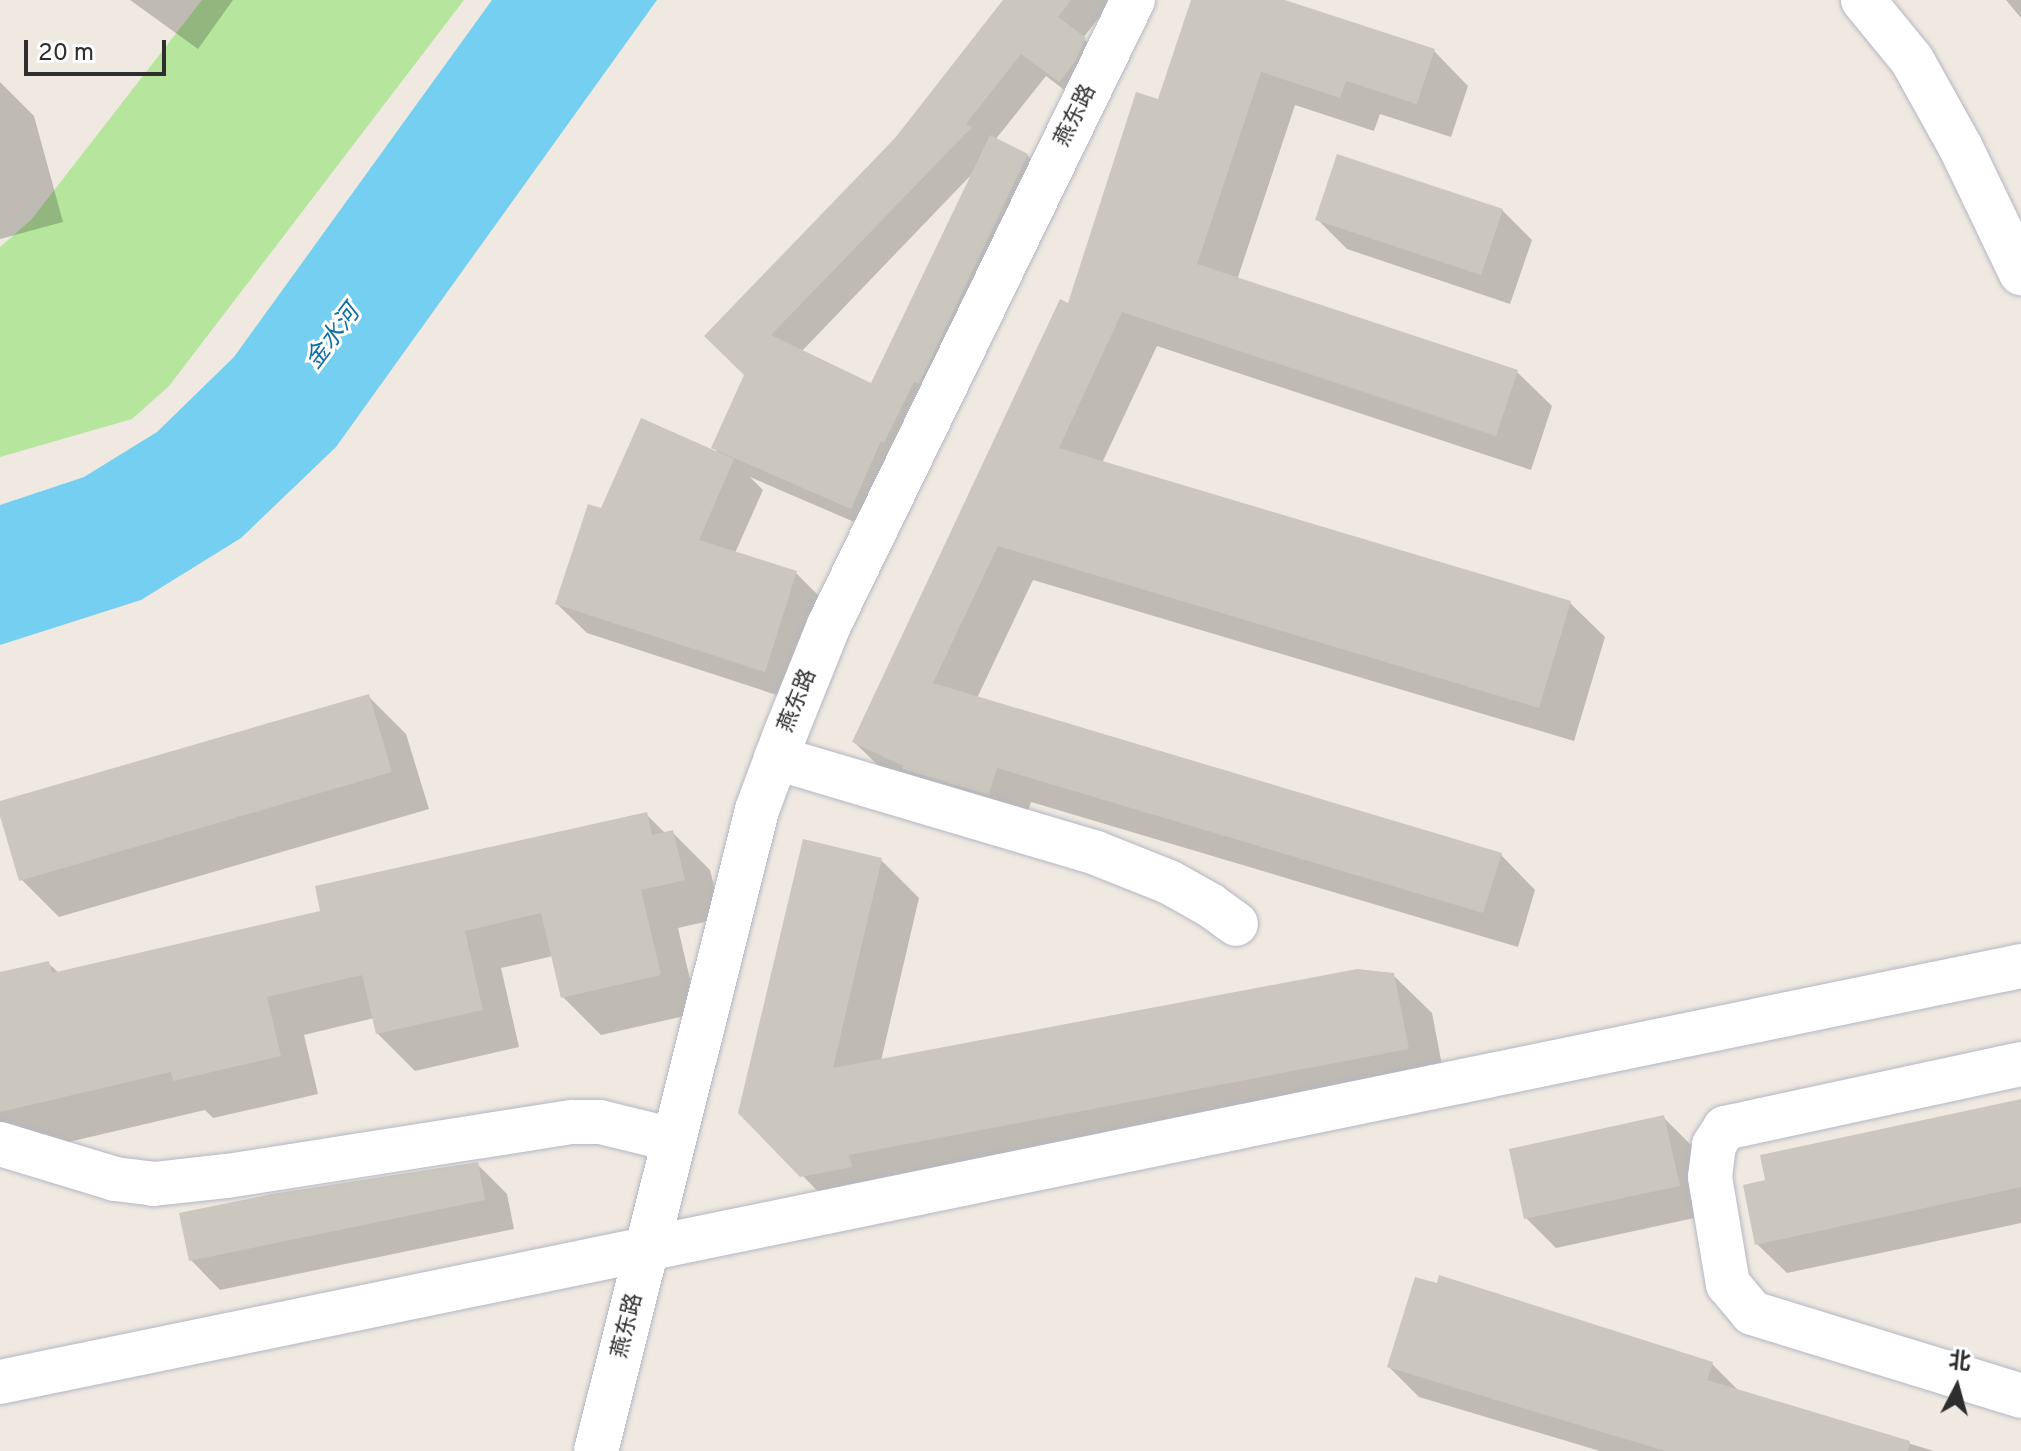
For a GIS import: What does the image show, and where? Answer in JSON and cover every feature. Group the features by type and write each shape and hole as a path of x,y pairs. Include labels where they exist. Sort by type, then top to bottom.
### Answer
{"street":[{"name":"燕东路","path":"596,1451 757,810 776,758 829,625 1133,0"},
{"path":"1863,0 1912,60 1961,148 2021,273"},
{"path":"776,758 1096,853 1169,882 1236,924"},
{"path":"0,1382 2021,966"},
{"path":"2021,1064 1725,1128 1714,1145 1710,1177 1728,1284 1752,1313 2021,1396"},
{"path":"0,1144 115,1179 154,1184 227,1176 573,1122 600,1122 674,1140"}],"green space":[{"path":"202,0 464,0 169,386 132,419 0,457 0,247 31,220"}],"water":[{"name":"金水河","path":"492,0 657,0 336,447 241,538 141,600 0,645 0,505 84,477 157,432 234,357"}],"building":[{"path":"1003,0 1071,0 1058,17 1086,38 1075,62 1059,82 1021,54 966,124 972,127 771,335 871,383 990,135 1028,154 919,384 914,382 884,443 881,441 851,509 711,448 744,375 704,336 895,138"},
{"path":"1191,0 1285,0 1435,49 1417,104 1346,81 1340,98 1261,72 1197,264 1518,370 1496,436 1122,312 1059,448 1571,601 1539,708 998,546 933,683 1502,853 1483,913 997,768 989,795 902,769 903,766 852,742 1060,299 1068,303 1136,92 1158,99"},
{"path":"1337,154 1503,209 1481,275 1315,220"},
{"path":"641,418 734,459 699,540 797,571 765,672 555,604 588,504 601,508"},
{"path":"369,694 392,772 19,881 0,816 0,801"},
{"path":"647,812 652,835 673,830 685,880 641,890 661,975 561,998 541,913 465,931 483,1010 376,1034 362,975 267,997 281,1056 173,1081 171,1072 0,1112 0,972 49,961 52,973 320,911 315,886"},
{"path":"803,839 882,858 833,1068 1357,969 1394,973 1409,1049 849,1155 852,1167 800,1177 738,1113"},
{"path":"2021,1099 2021,1187 1755,1245 1743,1185 1765,1180 1760,1155"},
{"path":"1664,1115 1680,1186 1524,1219 1509,1149"},
{"path":"478,1162 485,1200 189,1261 179,1213 272,1194"},
{"path":"1439,1275 1713,1362 1707,1380 1910,1441 1908,1451 1665,1451 1387,1367 1415,1277 1437,1283"}]}
